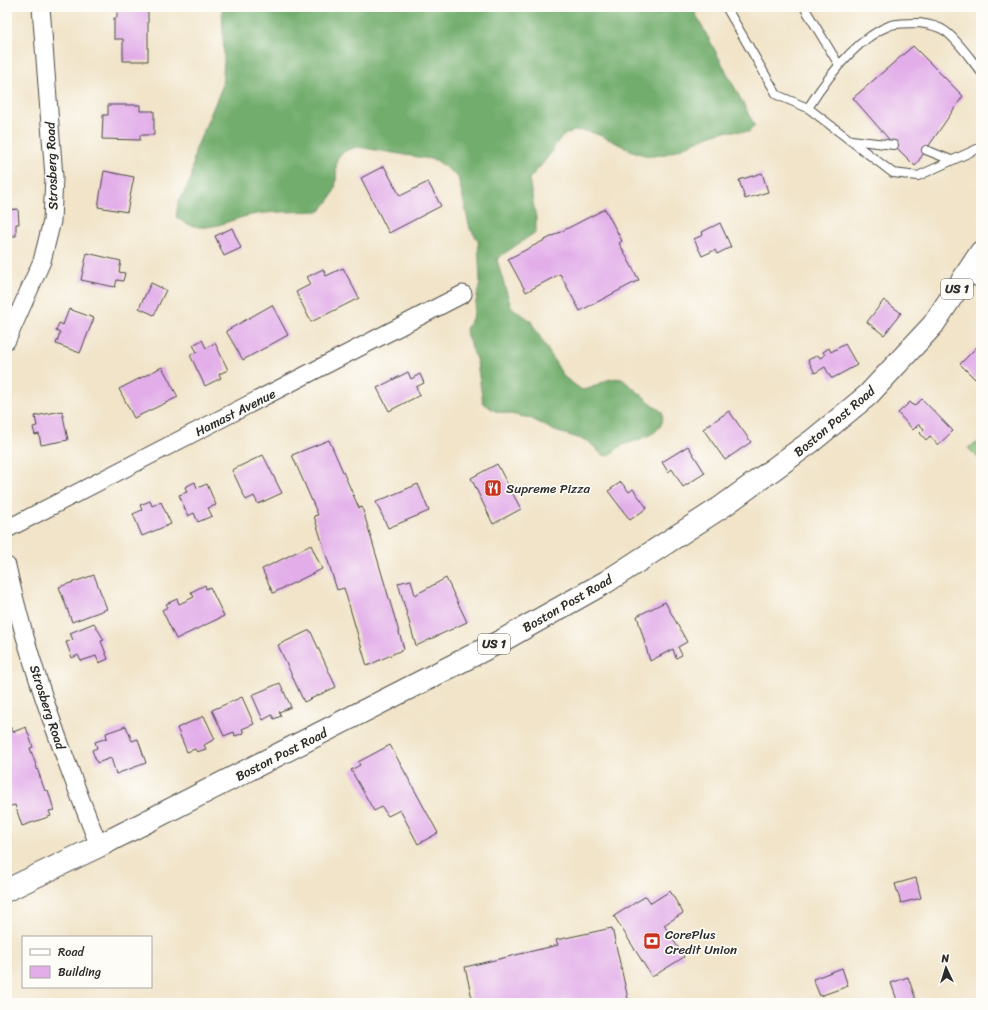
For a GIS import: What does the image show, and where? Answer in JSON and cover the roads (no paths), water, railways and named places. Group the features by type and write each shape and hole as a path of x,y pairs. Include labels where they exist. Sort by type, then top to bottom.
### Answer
{"main road":[{"name":"US 1","path":"974,280 981,252"},
{"name":"Boston Post Road","path":"7,890 99,846 503,640 606,582 723,506 812,441 868,395 974,280"}],"street":[{"name":"Strosberg Road","path":"7,340 42,261 52,221 54,177 41,7"},
{"name":"Hamast Avenue","path":"7,529 463,294"},
{"name":"Strosberg Road","path":"7,566 55,734 99,846"}],"lane":[{"path":"726,7 777,95 808,108 893,173 918,176 977,149 981,150"},
{"path":"804,7 839,65"},
{"path":"808,108 829,75 839,65 870,38 892,25 910,23 927,24 945,31 981,72"},
{"path":"851,140 894,145"},
{"path":"926,150 951,160"}],"place":[{"name":"Supreme Pizza","path":"493,488"},
{"name":"CorePlus Credit Union","path":"652,941"}]}
